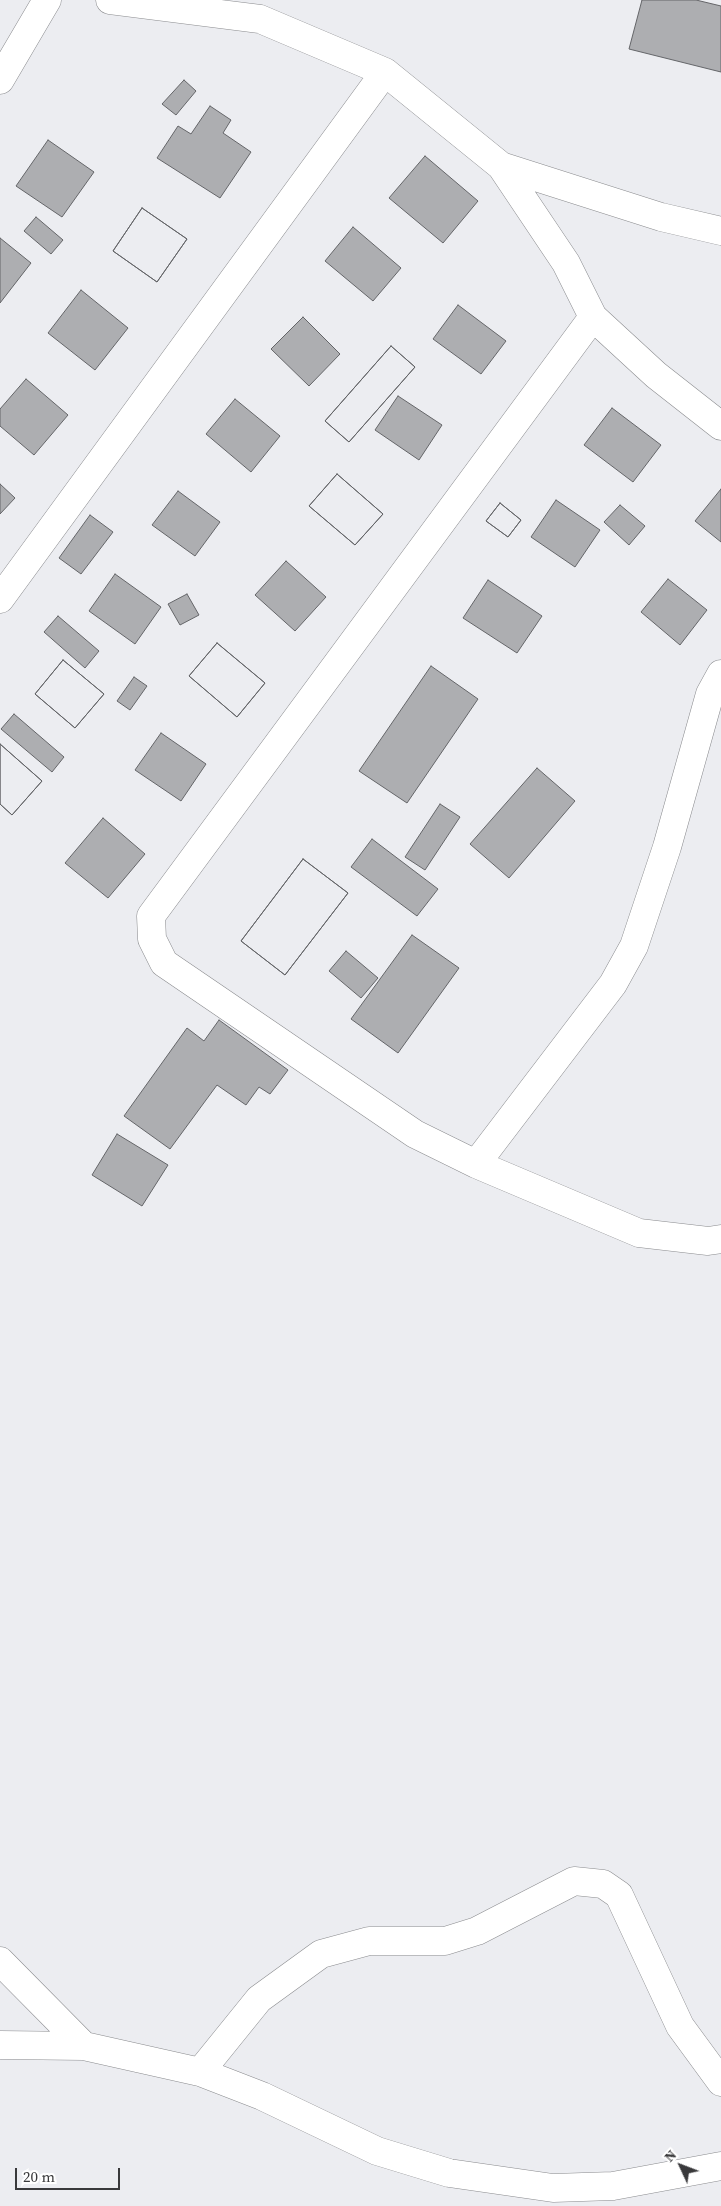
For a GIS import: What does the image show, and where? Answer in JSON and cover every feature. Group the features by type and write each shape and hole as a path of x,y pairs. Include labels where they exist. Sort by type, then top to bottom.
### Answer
{"street":[{"path":"0,80 47,0"},
{"path":"110,0 260,19 385,72 501,166 566,263 592,316 656,375 721,426"},
{"path":"0,599 385,72"},
{"path":"501,166 661,217 721,231"},
{"path":"592,316 151,916 152,939 164,963 415,1134 476,1164 639,1233 708,1241 721,1239"},
{"path":"476,1164 614,984 634,946 667,847 710,694 721,674"},
{"path":"200,2072 259,1998 321,1954 369,1941 446,1941 477,1931 574,1881 602,1884 619,1895 680,2026 721,2082"},
{"path":"0,1961 84,2046"},
{"path":"0,2045 84,2046 200,2072 262,2096 377,2151 450,2173 553,2188 604,2186 721,2166"}],"building":[{"path":"642,0 696,0 721,6 721,72 629,49"},
{"path":"184,80 196,91 176,115 162,104"},
{"path":"210,106 231,120 223,133 251,152 220,198 157,158 178,126 191,134"},
{"path":"48,140 94,172 62,217 16,186"},
{"path":"425,156 478,201 443,243 389,198"},
{"path":"142,208 187,239 157,282 113,251"},
{"path":"142,208 187,239 157,282 113,251"},
{"path":"36,217 63,240 51,254 24,231"},
{"path":"353,227 401,268 373,301 325,261"},
{"path":"0,238 31,263 0,303"},
{"path":"81,290 128,328 95,370 48,333"},
{"path":"458,305 506,341 481,374 433,339"},
{"path":"303,317 340,354 309,386 271,349"},
{"path":"391,346 415,367 349,442 325,421"},
{"path":"391,346 415,367 349,442 325,421"},
{"path":"26,379 68,415 34,455 0,426 0,409"},
{"path":"398,396 442,425 419,460 375,430"},
{"path":"235,399 280,436 251,472 206,434"},
{"path":"612,408 661,445 633,482 584,445"},
{"path":"337,474 383,514 355,545 309,506"},
{"path":"337,474 383,514 355,545 309,506"},
{"path":"0,484 15,498 0,514"},
{"path":"721,489 721,542 695,521"},
{"path":"178,491 220,522 195,556 152,525"},
{"path":"556,500 600,530 575,567 531,537"},
{"path":"500,503 521,520 508,537 486,521"},
{"path":"500,503 521,520 508,537 486,521"},
{"path":"620,505 645,526 629,545 604,522"},
{"path":"90,515 113,532 81,574 59,558"},
{"path":"286,561 326,597 295,631 255,595"},
{"path":"115,574 161,607 135,644 89,611"},
{"path":"668,579 707,610 680,645 641,612"},
{"path":"488,580 542,616 517,653 463,618"},
{"path":"187,594 199,615 180,625 168,604"},
{"path":"58,616 99,651 85,668 44,632"},
{"path":"217,643 265,683 237,717 189,676"},
{"path":"217,643 265,683 237,717 189,676"},
{"path":"63,660 104,694 75,728 35,694"},
{"path":"63,660 104,694 75,728 35,694"},
{"path":"431,666 478,699 407,803 359,771"},
{"path":"134,677 147,686 130,710 117,701"},
{"path":"14,714 64,757 52,772 1,729"},
{"path":"161,733 206,764 181,801 135,770"},
{"path":"0,744 42,781 12,815 0,804"},
{"path":"0,744 42,781 12,815 0,804"},
{"path":"537,768 575,801 509,878 470,844"},
{"path":"440,804 460,817 425,870 405,857"},
{"path":"103,818 145,854 108,898 65,863"},
{"path":"372,839 438,889 417,916 351,867"},
{"path":"303,859 348,893 285,975 241,941"},
{"path":"303,859 348,893 285,975 241,941"},
{"path":"412,935 459,968 398,1053 351,1019"},
{"path":"346,951 378,978 361,998 329,971"},
{"path":"219,1020 288,1070 270,1094 259,1087 246,1105 217,1085 170,1149 124,1116 187,1028 204,1041"},
{"path":"117,1134 168,1165 142,1206 92,1175"}]}
